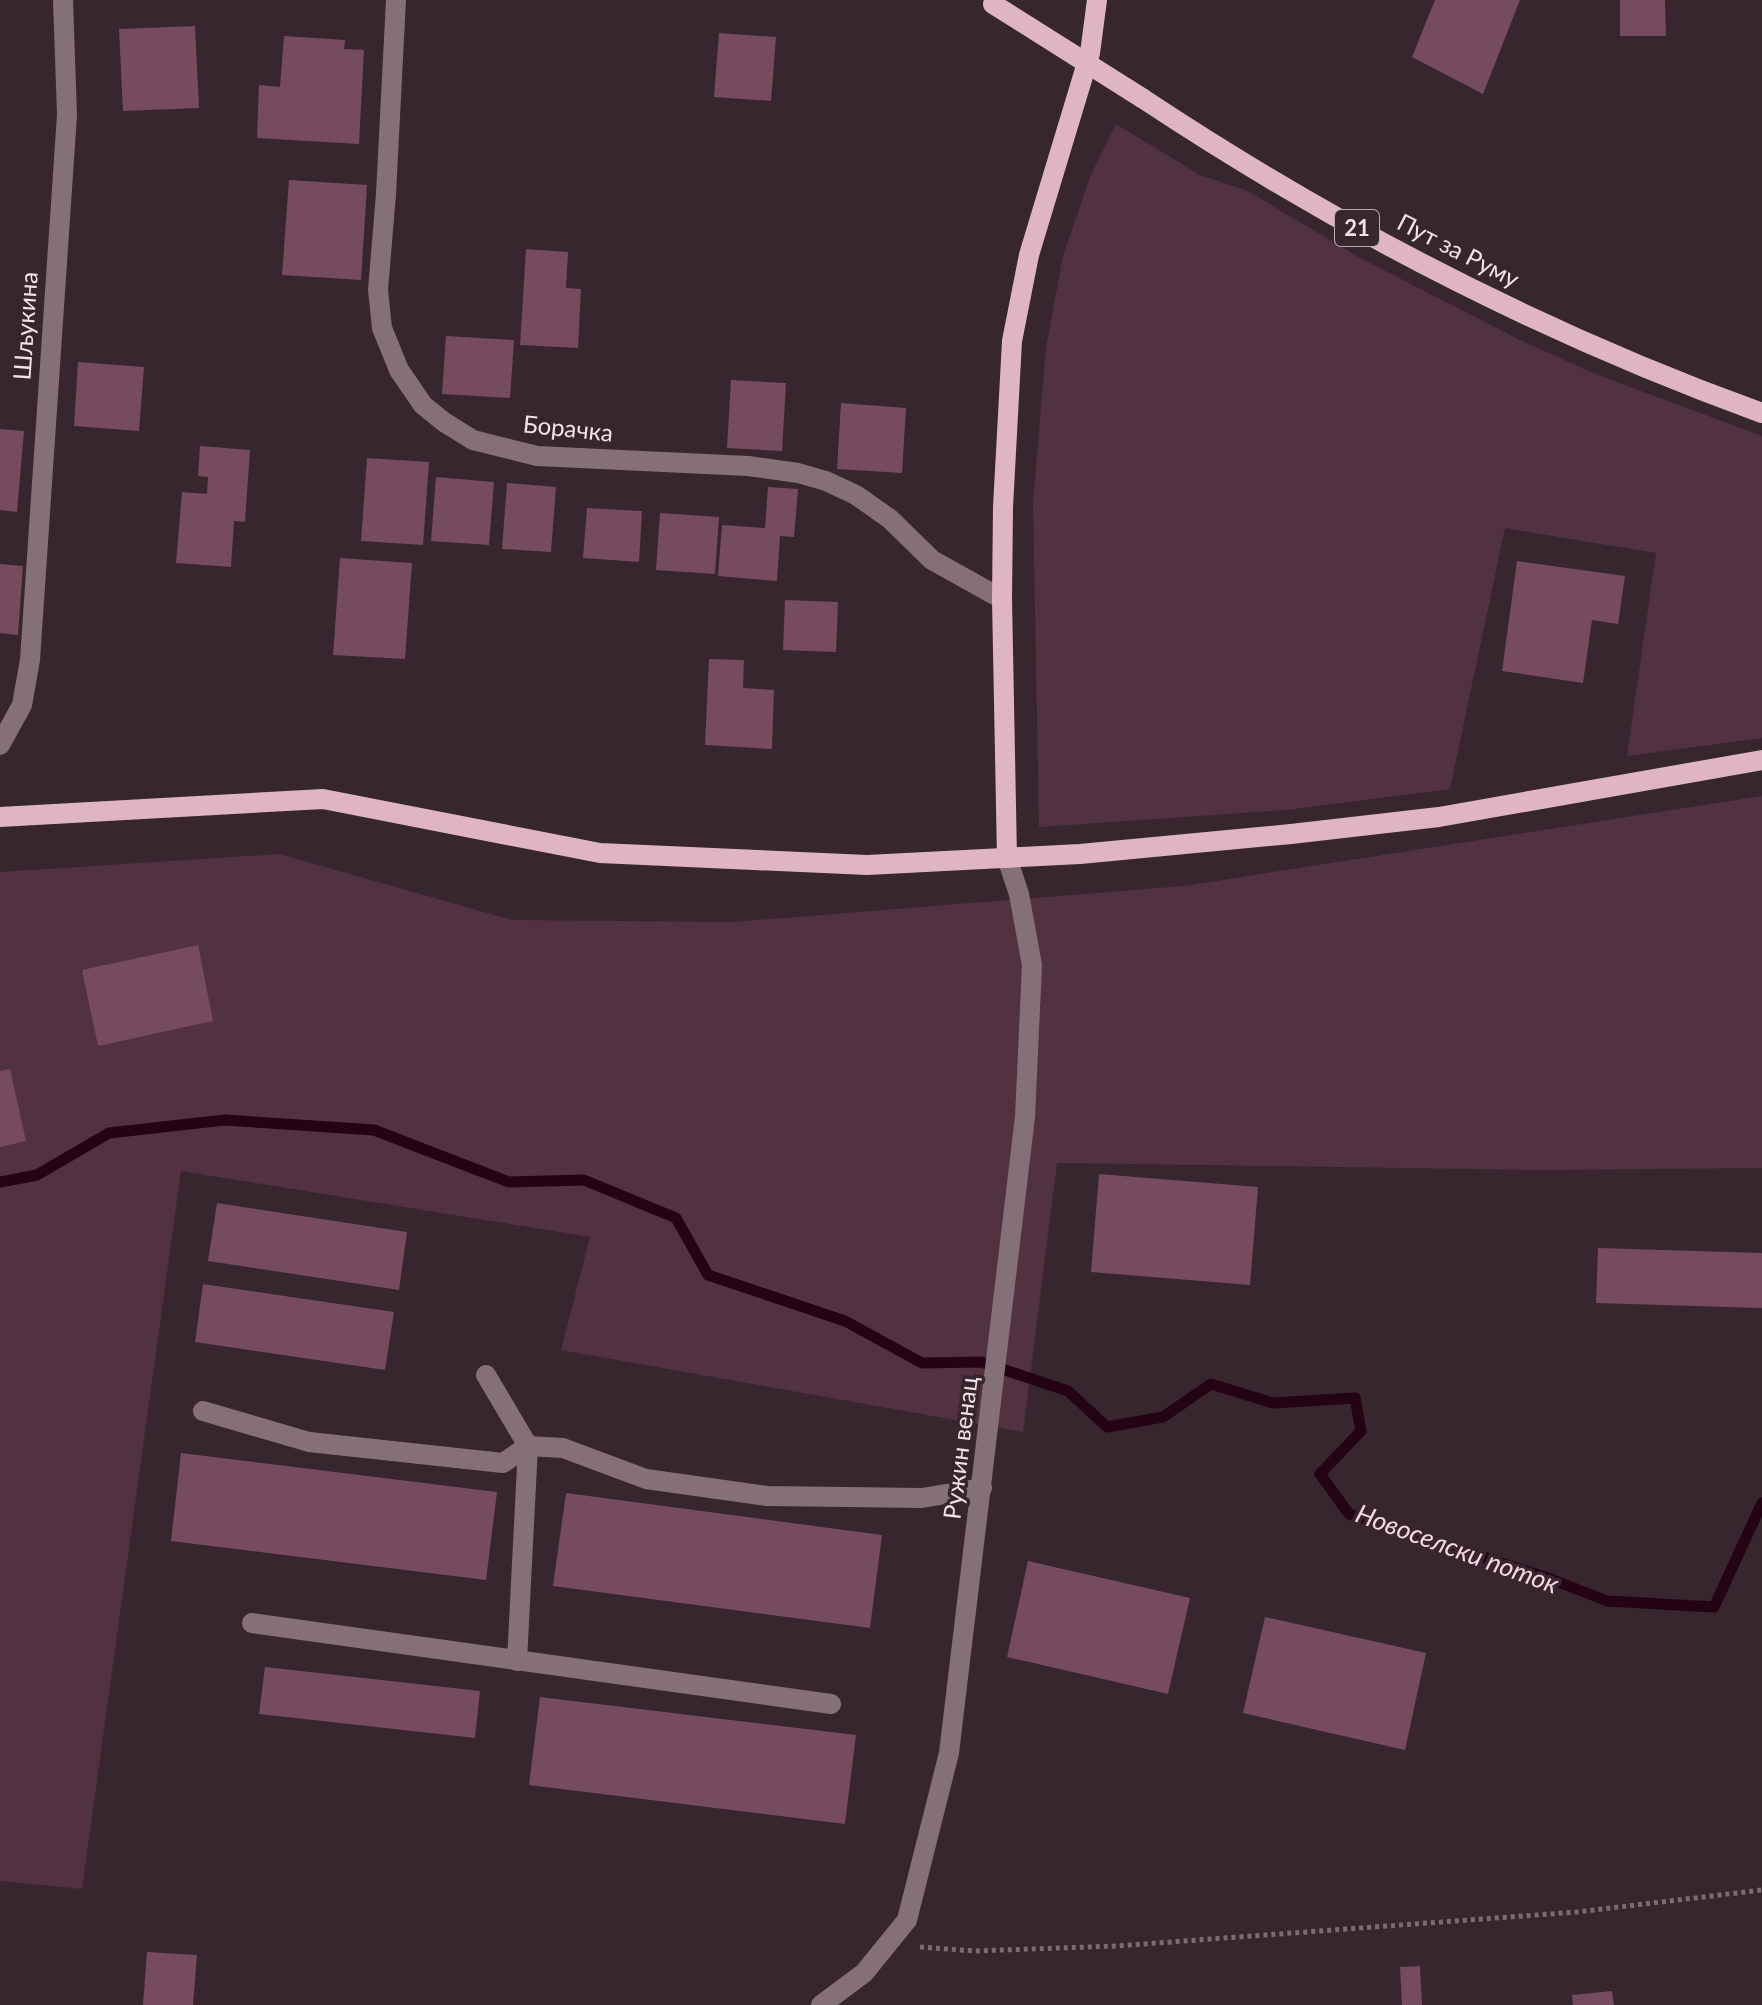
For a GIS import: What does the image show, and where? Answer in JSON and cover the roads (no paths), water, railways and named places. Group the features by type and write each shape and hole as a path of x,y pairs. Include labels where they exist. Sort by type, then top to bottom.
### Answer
{"main road":[{"path":"1007,858 1002,599 1003,507 1012,341 1029,255 1090,53 1097,0"},
{"name":"Пут за Руму","path":"989,2 1215,147 1396,250 1582,341 1762,413"},
{"path":"0,817 323,799 600,853 867,865 1080,854 1439,817 1762,760"}],"street":[{"name":"Шљукина","path":"0,745 22,705 30,660 67,115 63,0"},
{"name":"Борачка","path":"396,0 378,290 382,328 399,370 423,405 473,440 537,456 748,466 798,473 826,481 856,495 890,519 932,560 1002,599"},
{"name":"Ружин венац","path":"821,2005 864,1973 907,1920 949,1753 1025,1117 1032,965 1019,894 1007,858"},
{"path":"486,1375 528,1446 517,1661"},
{"path":"203,1411 309,1442 503,1463 528,1446 563,1448 646,1479 767,1496 922,1498 982,1488"},
{"path":"252,1623 831,1704"}],"waterway":[{"name":"Новоселски поток","path":"0,1182 37,1175 109,1133 225,1120 374,1130 509,1182 584,1180 676,1218 708,1275 845,1321 922,1363 981,1362 1068,1391 1107,1427 1163,1417 1211,1384 1273,1403 1355,1398 1361,1431 1320,1474 1349,1514 1551,1579 1607,1601 1714,1607 1762,1503"}]}
